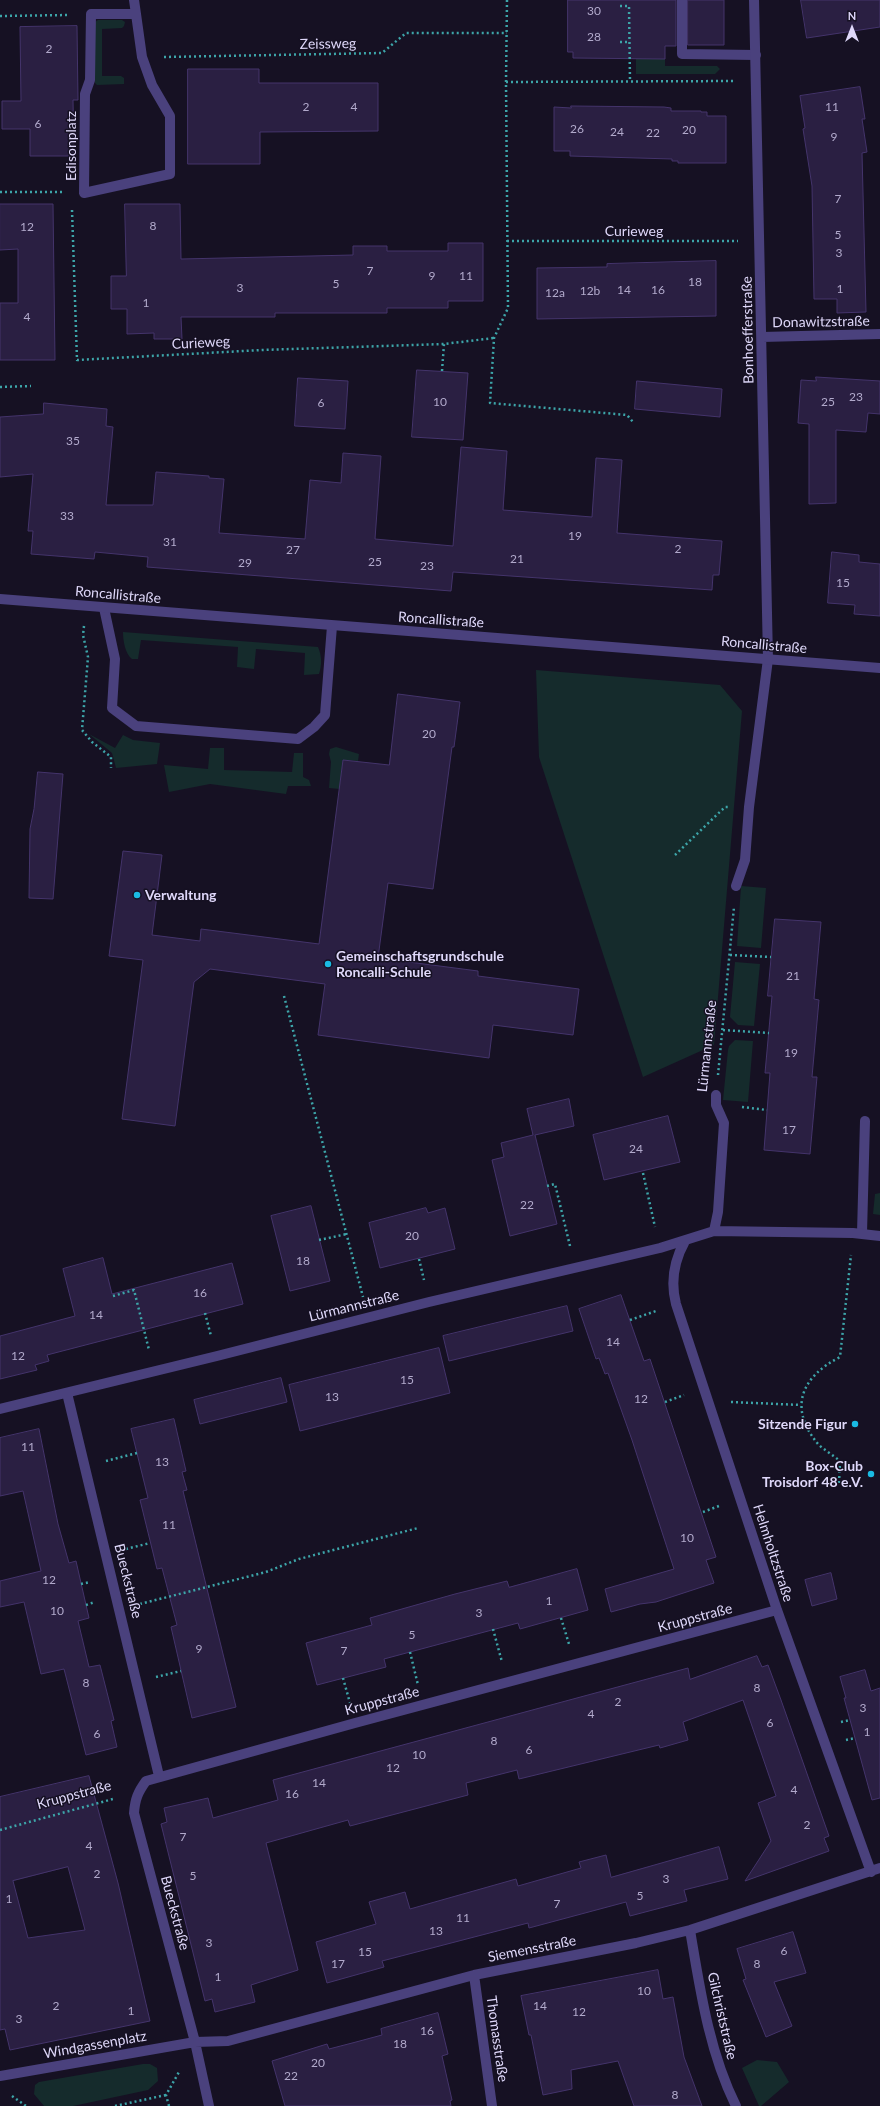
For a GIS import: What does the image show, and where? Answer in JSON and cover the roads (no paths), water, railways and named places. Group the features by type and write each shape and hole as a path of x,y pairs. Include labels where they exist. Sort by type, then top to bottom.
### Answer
{"street":[{"name":"Edisonplatz","path":"134,0 136,14 142,57 152,85 170,116 170,174 84,193 85,94 90,80 91,14 136,14"},
{"path":"682,0 682,54 756,55"},
{"name":"Bonhoefferstraße","path":"736,886 745,860 749,808 768,659 761,241 754,0"},
{"name":"Donawitzstraße","path":"762,336 880,334"},
{"name":"Roncallistraße","path":"0,599 880,668"},
{"path":"104,608 115,659 112,708 136,726 298,739 314,727 325,715 332,626"},
{"name":"Lürmannstraße","path":"714,1231 718,1212 724,1123 716,1105 716,1095"},
{"path":"858,1233 865,1121"},
{"name":"Lürmannstraße","path":"0,1409 369,1316 660,1248 714,1231 858,1233 880,1236"},
{"name":"Helmholtzstraße","path":"685,1241 678,1254 674,1268 672,1292 706,1400 777,1610 875,1870"},
{"name":"Bueckstraße","path":"67,1393 86,1466 159,1776"},
{"name":"Kruppstraße","path":"138,1792 146,1781 159,1776 777,1610"},
{"name":"Bueckstraße","path":"138,1792 134,1801 134,1813 196,2042 209,2106"},
{"name":"Siemensstraße","path":"196,2042 228,2041 474,1975 636,1943 690,1930 875,1870"},
{"name":"Gilchriststraße","path":"690,1930 699,1980 718,2058 726,2086 736,2106"},
{"name":"Thomasstraße","path":"474,1975 492,2106"},
{"name":"Windgassenplatz","path":"0,2076 196,2042"}],"place":[{"name":"Verwaltung","path":"137,895"},
{"name":"Gemeinschaftsgrundschule Roncalli-Schule","path":"328,964"},
{"name":"Sitzende Figur","path":"855,1424"},
{"name":"Box-Club Troisdorf 48 e.V.","path":"871,1474"}]}
